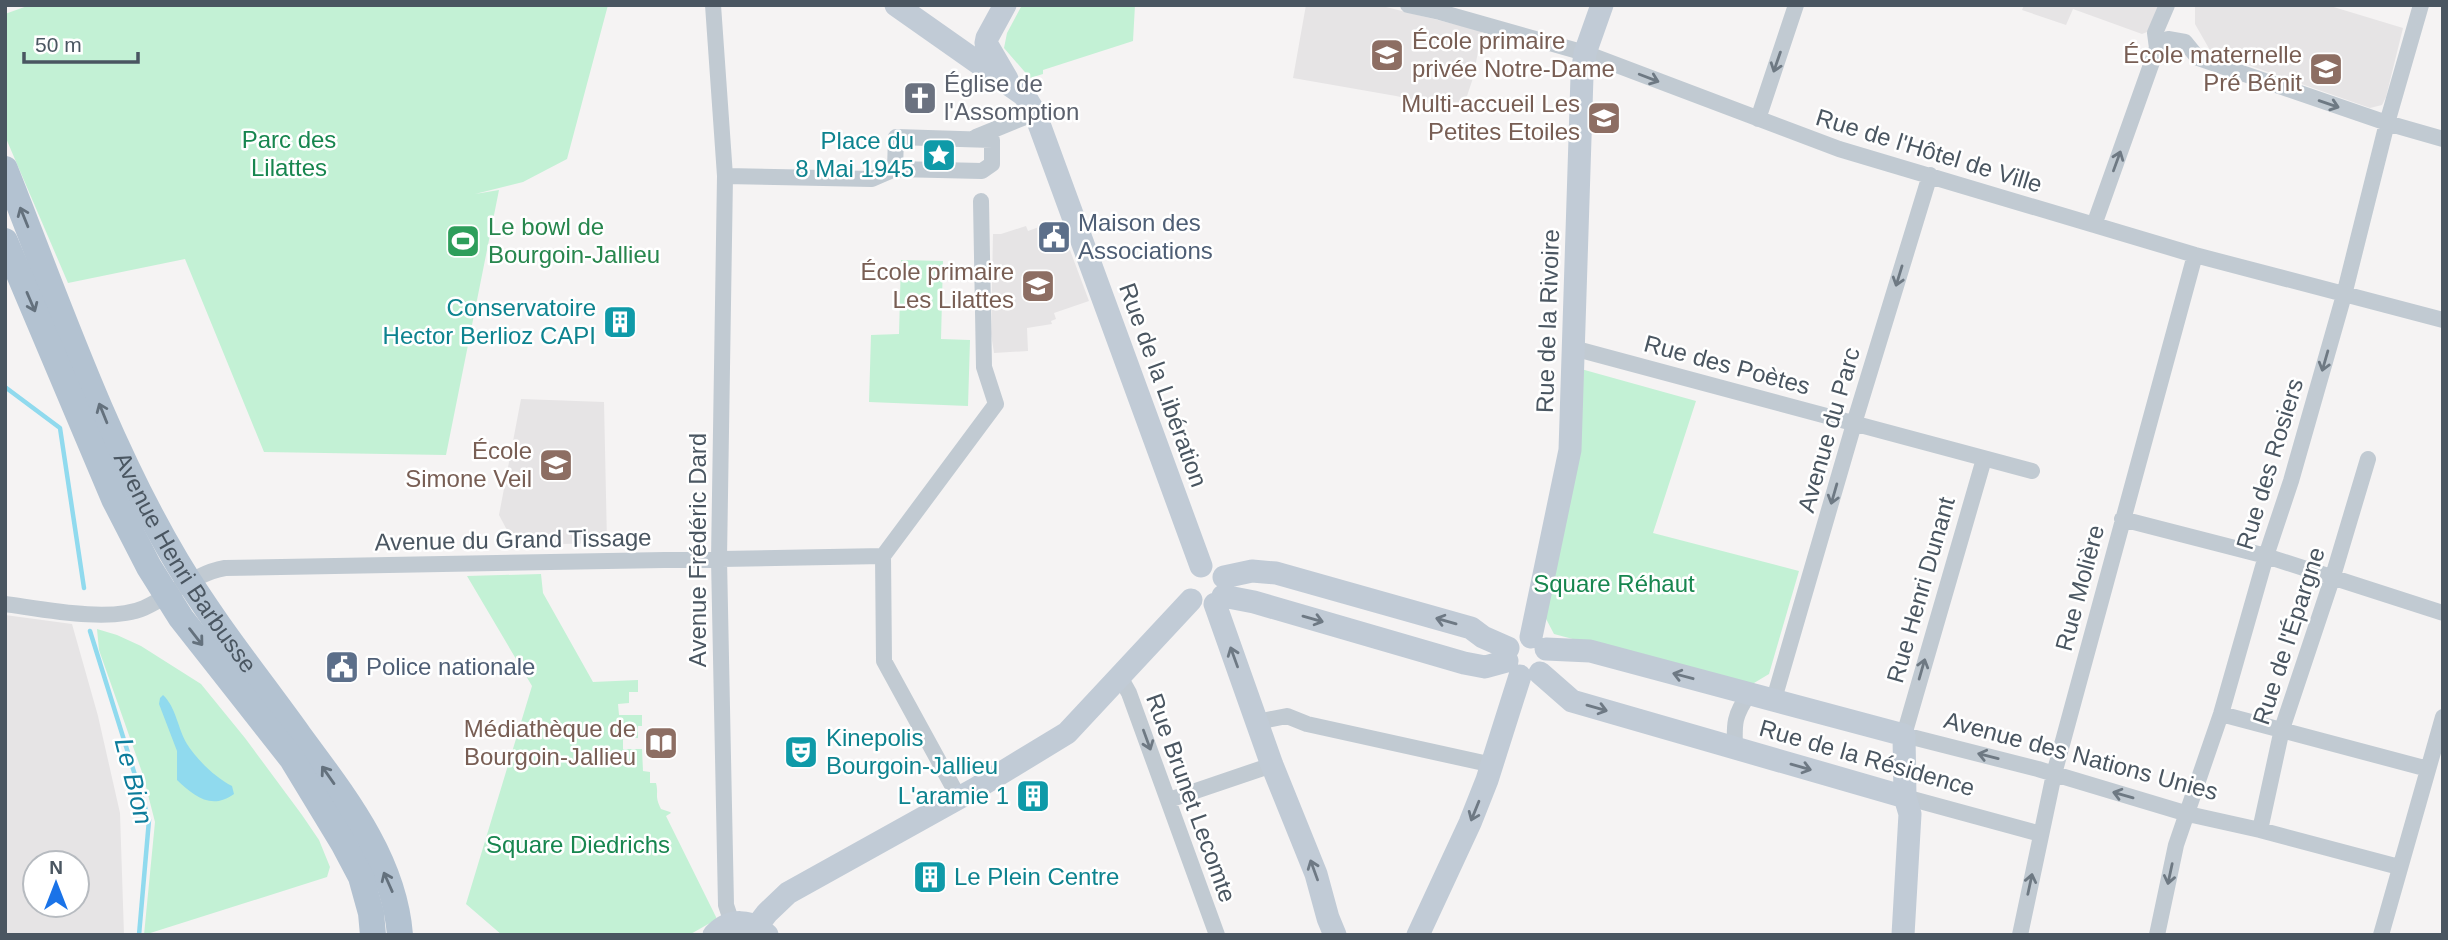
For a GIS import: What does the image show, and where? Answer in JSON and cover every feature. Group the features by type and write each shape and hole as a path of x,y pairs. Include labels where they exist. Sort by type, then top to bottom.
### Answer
{"main road":[{"name":"Avenue Henri Barbusse","path":"5,169 124,463 177,562 181,618 292,759 321,806 361,877 371,913 373,935"},
{"name":"Avenue Henri Barbusse","path":"5,241 114,499 149,567 179,589 367,831 397,904 400,935"}],"street":[{"name":"Avenue Frédéric Dard","path":"713,5 725,176 719,559 726,905 723,929"},
{"name":"Rue de la Libération","path":"896,5 1024,95 1035,113 1201,566"},
{"path":"960,50 986,43 1005,5"},
{"name":"Rue de l'Hôtel de Ville","path":"1408,5 1586,53 1839,149 2195,255 2443,320"},
{"name":"Rue de la Rivoire","path":"1519,664 1547,662 1538,643 1570,450 1582,76 1586,53 1602,5"},
{"path":"1758,119 1796,5"},
{"path":"2094,225 2157,48 2155,33 2167,5"},
{"name":"Rue des Rosiers","path":"2157,935 2176,845 2221,714 2266,556 2291,481 2344,295 2387,123 2421,5"},
{"path":"2157,48 2168,39 2185,42 2198,58 2387,123 2443,139"},
{"path":"986,43 1010,85"},
{"path":"971,139 1035,113"},
{"path":"725,176 872,180 895,169 982,171 992,164 992,140 895,137 895,169"},
{"name":"Avenue du Parc","path":"1774,699 1930,175"},
{"path":"959,798 884,661 883,556 996,404 984,367 981,201"},
{"name":"Rue Molière","path":"2020,935 2054,774 2195,255"},
{"name":"Rue des Poètes","path":"1573,348 2032,471"},
{"name":"Rue Henri Dunant","path":"1904,735 1984,459"},
{"name":"Rue de l'Épargne","path":"2260,830 2281,729 2333,576 2368,459"},
{"path":"2122,520 2266,556 2443,613"},
{"name":"Avenue du Grand Tissage","path":"5,604 61,612 122,615 142,609 214,570 225,568 883,556"},
{"path":"1335,935 1316,874 1257,722 1221,592 1214,568 1201,566 1193,570 1186,585 1191,600 1199,605 1221,592 1252,571 1276,573 1471,628 1572,701 1735,748"},
{"path":"1221,592 1464,663 1485,667 1519,664"},
{"path":"723,929 740,922 762,930 767,913 788,893 959,798 1067,733 1191,600"},
{"path":"1418,935 1470,823 1493,765 1519,664 1516,640 1538,643"},
{"name":"Avenue des Nations Unies","path":"1538,643 1590,651 2054,774 2188,814 2399,867"},
{"name":"Rue Brunet Lecomte","path":"1120,677 1129,693 1217,935"},
{"name":"Rue de la Résidence","path":"1749,694 1738,710 1735,748 2041,834"},
{"path":"2221,714 2428,769"},
{"path":"1257,722 1287,716 1307,724 1493,765"},
{"path":"2381,935 2443,717"},
{"path":"1903,935 1910,814 1905,797 1904,735"},
{"path":"1169,800 1272,765"},
{"path":"1892,935 1897,813 1905,797"}],"shaded area":[{"name":"École primaire privée Notre-Dame","path":"1306,5 1378,5 1482,31 1473,78 1462,111 1293,78"},
{"path":"2024,5 2161,5 2152,30 2142,34 2073,9 2066,25 2022,10"},
{"name":"École maternelle Pré Bénit","path":"2195,5 2327,5 2403,28 2382,105 2370,108 2211,52 2195,24"},
{"name":"École primaire Les Lilattes","path":"1026,226 1028,231 1039,227 1047,250 1067,242 1089,301 1054,313 1056,319 1051,321 1052,324 1027,328 1028,351 994,353 991,334 993,234"},
{"name":"École Simone Veil","path":"521,399 604,402 607,543 515,545 499,515"},
{"path":"5,615 72,624 98,716 120,813 124,935 5,935"}],"green space":[{"name":"Parc des Lilattes","path":"30,5 608,5 567,159 523,182 475,194 499,190 446,455 264,452 185,259 68,283 5,136 5,14"},
{"path":"1022,5 1135,5 1133,41 1043,70 1043,74 1030,78 1004,48 1007,33"},
{"path":"901,260 943,261 941,339 970,340 968,406 869,402 871,335 899,334"},
{"name":"Square Réhaut","path":"1581,369 1696,401 1653,533 1799,571 1769,674 1749,686 1554,634 1543,613"},
{"name":"Square Diedrichs","path":"541,574 543,593 593,682 638,680 638,692 629,692 629,703 618,704 619,715 642,715 638,738 623,738 623,749 642,749 643,771 650,772 650,783 656,783 661,809 671,813 666,816 717,919 689,935 502,935 466,904 532,686 467,576"},
{"path":"97,629 141,646 201,684 245,738 319,840 330,867 327,877 144,935 155,822 143,775 99,650"}],"water":[{"path":"163,695 171,706 191,750 213,773 232,786 234,794 226,799 210,801 196,796 177,780 177,751 159,704"}],"waterway":[{"name":"Le Bion","path":"5,387 60,428 84,588"},
{"name":"Le Bion","path":"90,631 149,820 139,935"}],"place":[{"name":"École primaire privée Notre-Dame","path":"1387,55"},
{"name":"École maternelle Pré Bénit","path":"2326,69"},
{"name":"Église de l'Assomption","path":"920,98"},
{"name":"Multi-accueil Les Petites Etoiles","path":"1604,118"},
{"name":"Place du 8 Mai 1945","path":"939,155"},
{"name":"Maison des Associations","path":"1054,237"},
{"name":"Le bowl de Bourgoin-Jallieu","path":"463,241"},
{"name":"École primaire Les Lilattes","path":"1038,286"},
{"name":"Conservatoire Hector Berlioz CAPI","path":"620,322"},
{"name":"École Simone Veil","path":"556,465"},
{"name":"Police nationale","path":"342,667"},
{"name":"Médiathèque de Bourgoin-Jallieu","path":"661,743"},
{"name":"Kinepolis Bourgoin-Jallieu","path":"801,752"},
{"name":"L'aramie 1","path":"1033,796"},
{"name":"Le Plein Centre","path":"930,877"}]}
